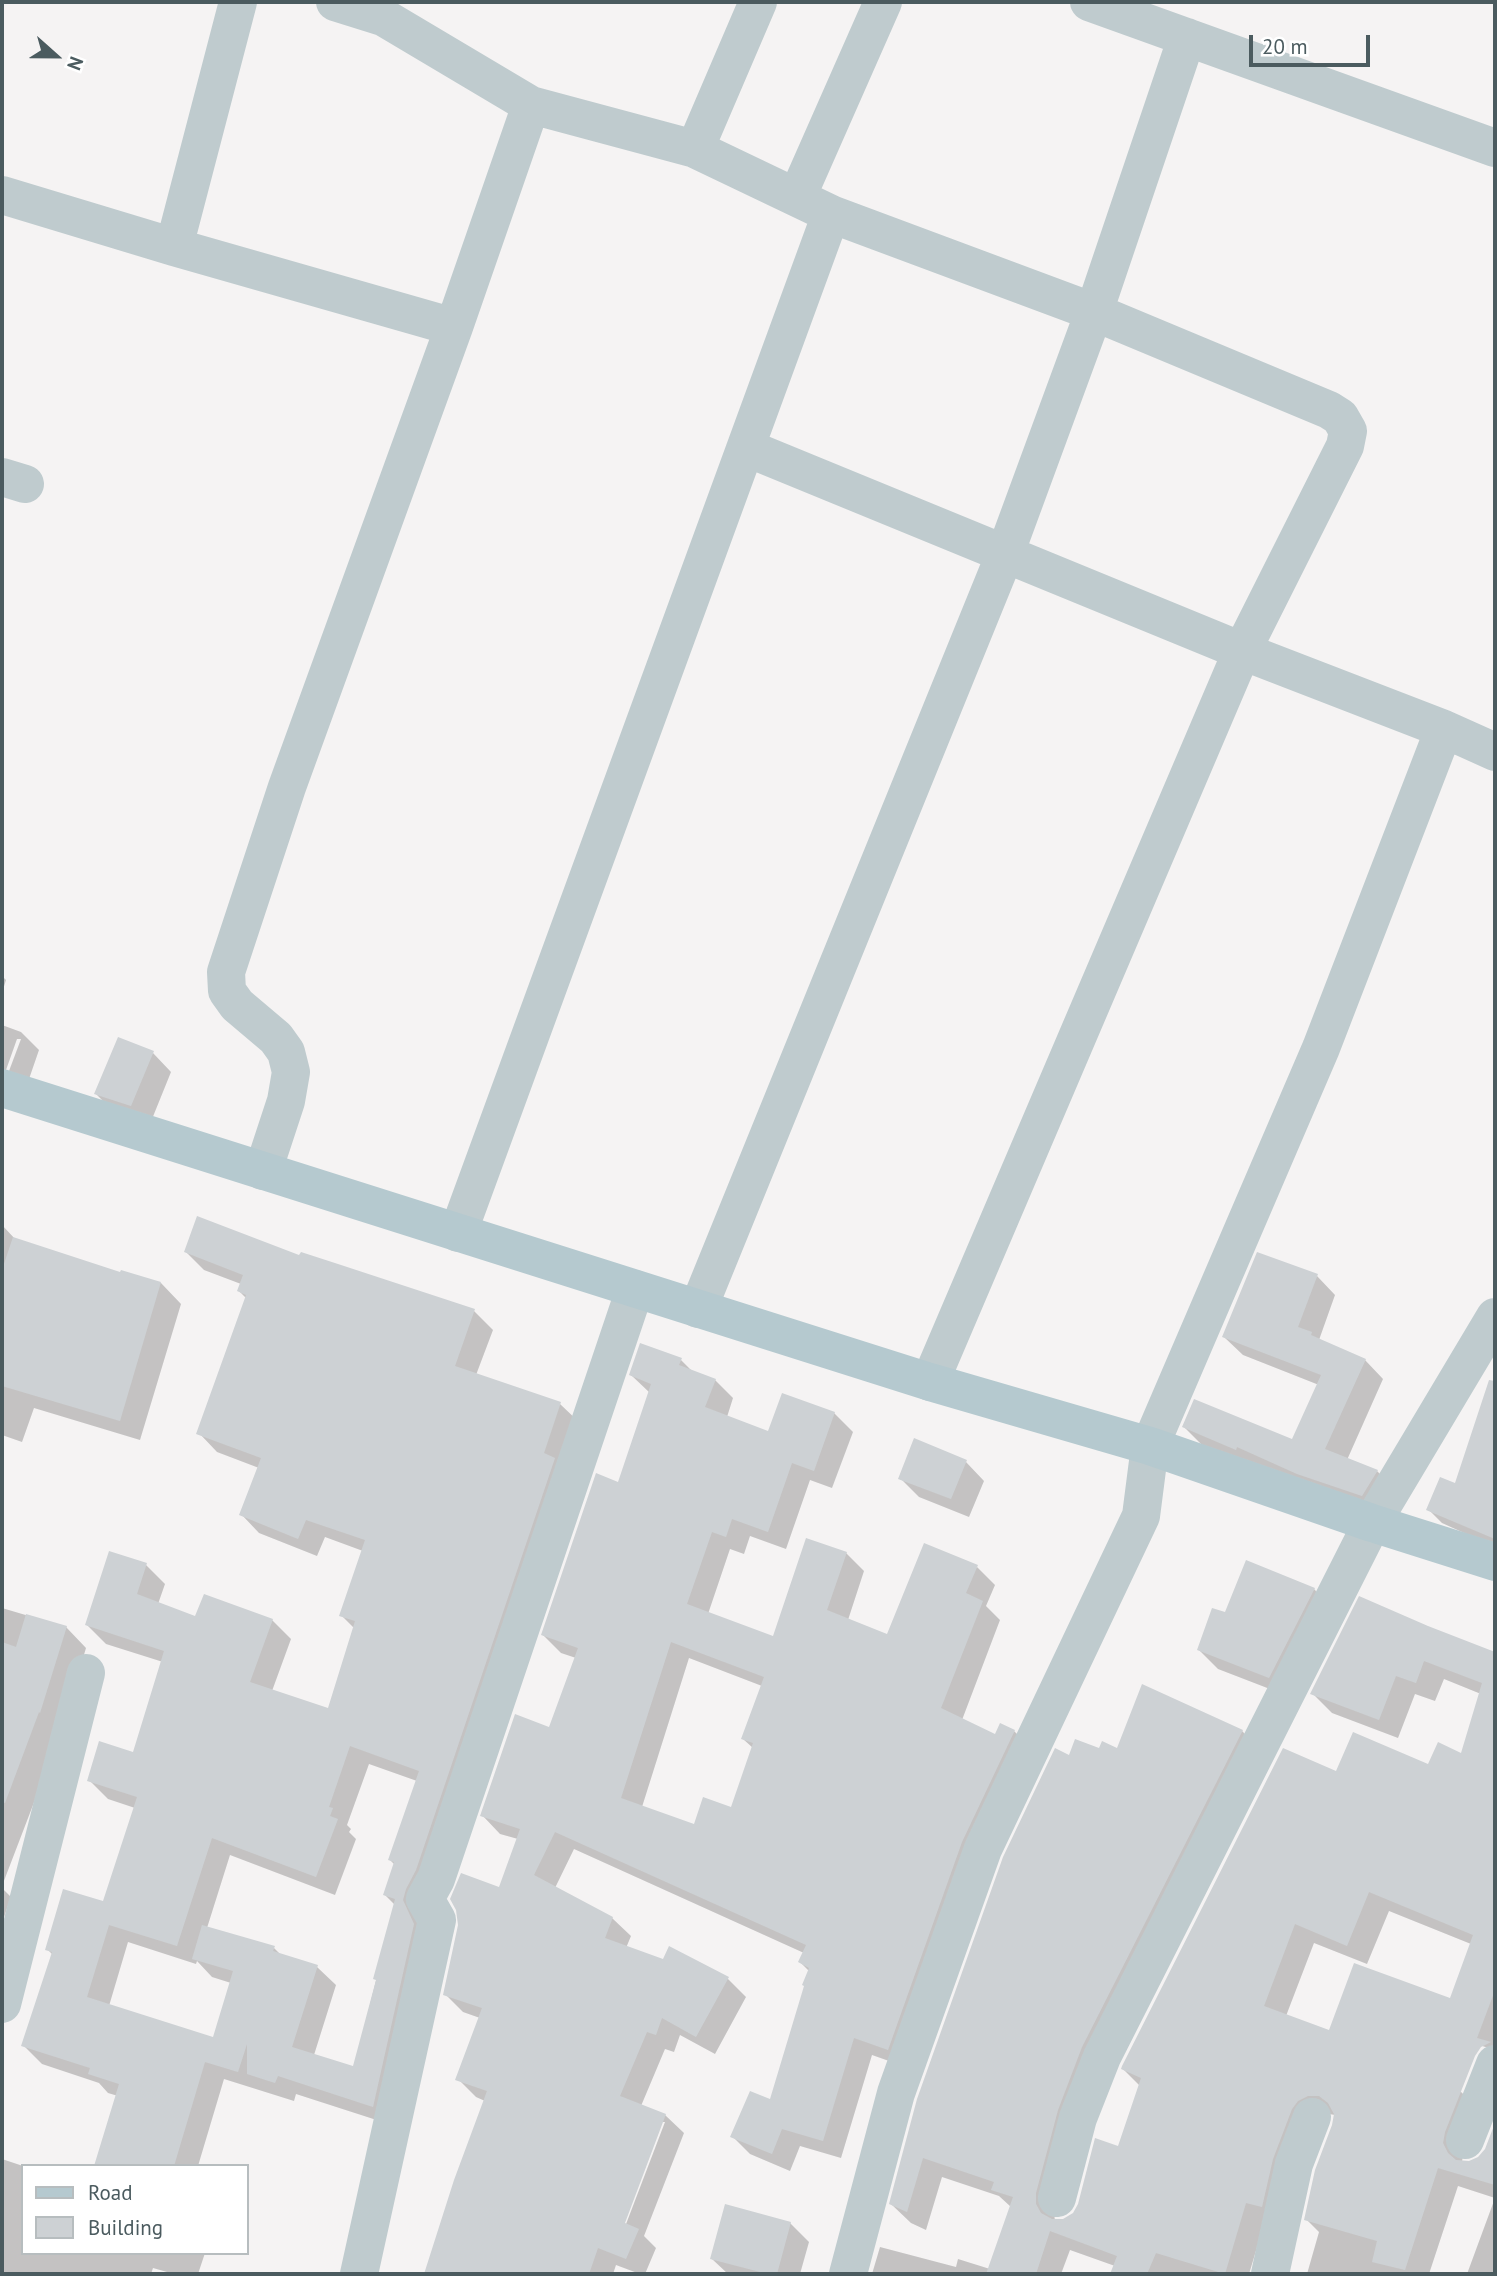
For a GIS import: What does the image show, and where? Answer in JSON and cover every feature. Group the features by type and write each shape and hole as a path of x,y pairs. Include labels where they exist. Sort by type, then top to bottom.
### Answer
{"main road":[{"path":"2,1087 930,1382 1150,1446 1371,1523 1495,1562"}],"street":[{"path":"174,247 238,2"},
{"path":"335,2 383,17 531,105 695,149 831,214 1094,312 1329,410 1340,417 1348,431 1345,446 1242,651 930,1382"},
{"path":"695,149 758,2"},
{"path":"797,197 883,2"},
{"path":"1089,2 1495,148"},
{"path":"698,1309 1004,554 1094,312 1187,37"},
{"path":"263,1171 286,1101 291,1072 286,1052 276,1038 237,1006 227,991 226,972 287,787 454,327 531,105"},
{"path":"2,195 454,327"},
{"path":"458,1233 831,214"},
{"path":"747,448 1242,651 1444,729 1495,752"},
{"path":"848,2274 896,2093 983,1849 1142,1516 1150,1446 1321,1048 1444,729"},
{"path":"359,2274 437,1920 425,1899 436,1879 635,1289"},
{"path":"1057,2198 1078,2118 1102,2057 1371,1523 1495,1317"},
{"path":"2,2004 86,1672"},
{"path":"1465,2140 1495,2064"},
{"path":"1270,2274 1294,2164 1312,2117"}],"building":[{"path":"118,1037 154,1051 131,1106 94,1094"},
{"path":"197,1216 299,1255 301,1252 475,1309 455,1366 561,1402 544,1453 555,1458 416,1870 406,1889 403,1900 414,1924 373,2107 278,2076 275,2083 247,2074 247,2044 238,2072 205,2062 175,2164 95,2164 119,2084 88,2074 90,2068 21,2046 52,1952 45,1950 63,1889 103,1901 137,1797 87,1781 99,1741 133,1752 164,1651 85,1625 109,1551 147,1563 137,1594 195,1616 204,1594 273,1619 250,1682 328,1708 355,1621 339,1616 365,1540 306,1520 298,1539 239,1515 261,1458 196,1434 246,1295 237,1291 243,1275 184,1252","holes":["350,1746 419,1771 388,1860 394,1862 383,1895 395,1899 353,2066 292,2047 318,1965 273,1951 275,1946 202,1925 192,1959 233,1971 213,2037 87,1997 109,1925 177,1946 212,1838 316,1877 338,1819 330,1816 333,1808 329,1807"]},
{"path":"13,1237 120,1272 121,1270 161,1282 120,1421 2,1386 2,1270"},
{"path":"1257,1252 1318,1274 1298,1327 1366,1359 1325,1449 1378,1470 1362,1496 1297,1474 1237,1447 1236,1450 1182,1427 1194,1399 1292,1439 1321,1375 1222,1337"},
{"path":"640,1343 682,1358 679,1365 716,1379 705,1407 768,1431 782,1393 835,1412 814,1471 792,1463 768,1532 732,1519 726,1537 712,1532 687,1604 773,1636 806,1538 847,1552 827,1610 887,1634 924,1543 978,1565 966,1593 983,1601 941,1708 995,1734 1000,1723 1015,1730 962,1842 888,2050 854,2038 823,2141 782,2129 772,2154 730,2137 750,2091 770,2099 809,1968 798,1962 806,1945 555,1832 534,1875 613,1917 605,1938 663,1959 669,1946 729,1977 696,2037 662,2018 656,2035 647,2032 620,2096 666,2114 625,2223 639,2229 626,2259 598,2248 589,2274 424,2274 454,2180 487,2091 455,2080 482,2008 443,1995 458,1925 456,1910 450,1899 461,1873 499,1887 520,1829 480,1816 515,1714 549,1727 578,1648 541,1635 596,1473 618,1482 651,1384 629,1375","holes":["671,1642 764,1677 741,1739 753,1743 731,1807 703,1797 694,1824 621,1798"]},
{"path":"1489,1380 1495,1381 1495,1539 1426,1510 1440,1477 1455,1483"},
{"path":"914,1438 967,1460 951,1499 898,1479"},
{"path":"1246,1560 1315,1588 1269,1678 1197,1650 1212,1608 1225,1612"},
{"path":"1359,1596 1495,1652 1495,1990 1477,2038 1491,2042 1481,2047 1475,2056 1443,2143 1448,2153 1456,2160 1469,2161 1478,2157 1485,2149 1495,2123 1495,2185 1438,2168 1405,2270 1372,2262 1377,2241 1304,2220 1315,2170 1334,2114 1328,2103 1319,2096 1308,2096 1298,2101 1292,2109 1273,2159 1262,2207 1246,2203 1225,2274 1156,2253 1147,2274 1110,2274 1117,2256 1050,2231 1036,2274 986,2274 1013,2197 991,2190 994,2182 923,2158 907,2212 889,2204 917,2099 1003,1857 1055,1748 1069,1755 1075,1739 1099,1748 1102,1741 1117,1748 1142,1684 1243,1730 1082,2047 1058,2110 1036,2193 1036,2204 1041,2213 1052,2219 1063,2219 1073,2213 1078,2204 1095,2138 1118,2146 1141,2078 1121,2069 1122,2066 1283,1748 1336,1771 1353,1732 1428,1764 1438,1742 1461,1753 1482,1683 1424,1661 1416,1683 1396,1676 1379,1720 1310,1694","holes":["1369,1892 1473,1935 1450,1998 1354,1963 1329,2030 1264,2006 1295,1924 1347,1946"]},
{"path":"26,1614 67,1626 40,1713 5,1803 2,1802 2,1642 16,1647"},
{"path":"725,2204 791,2222 777,2274 710,2259"}]}
